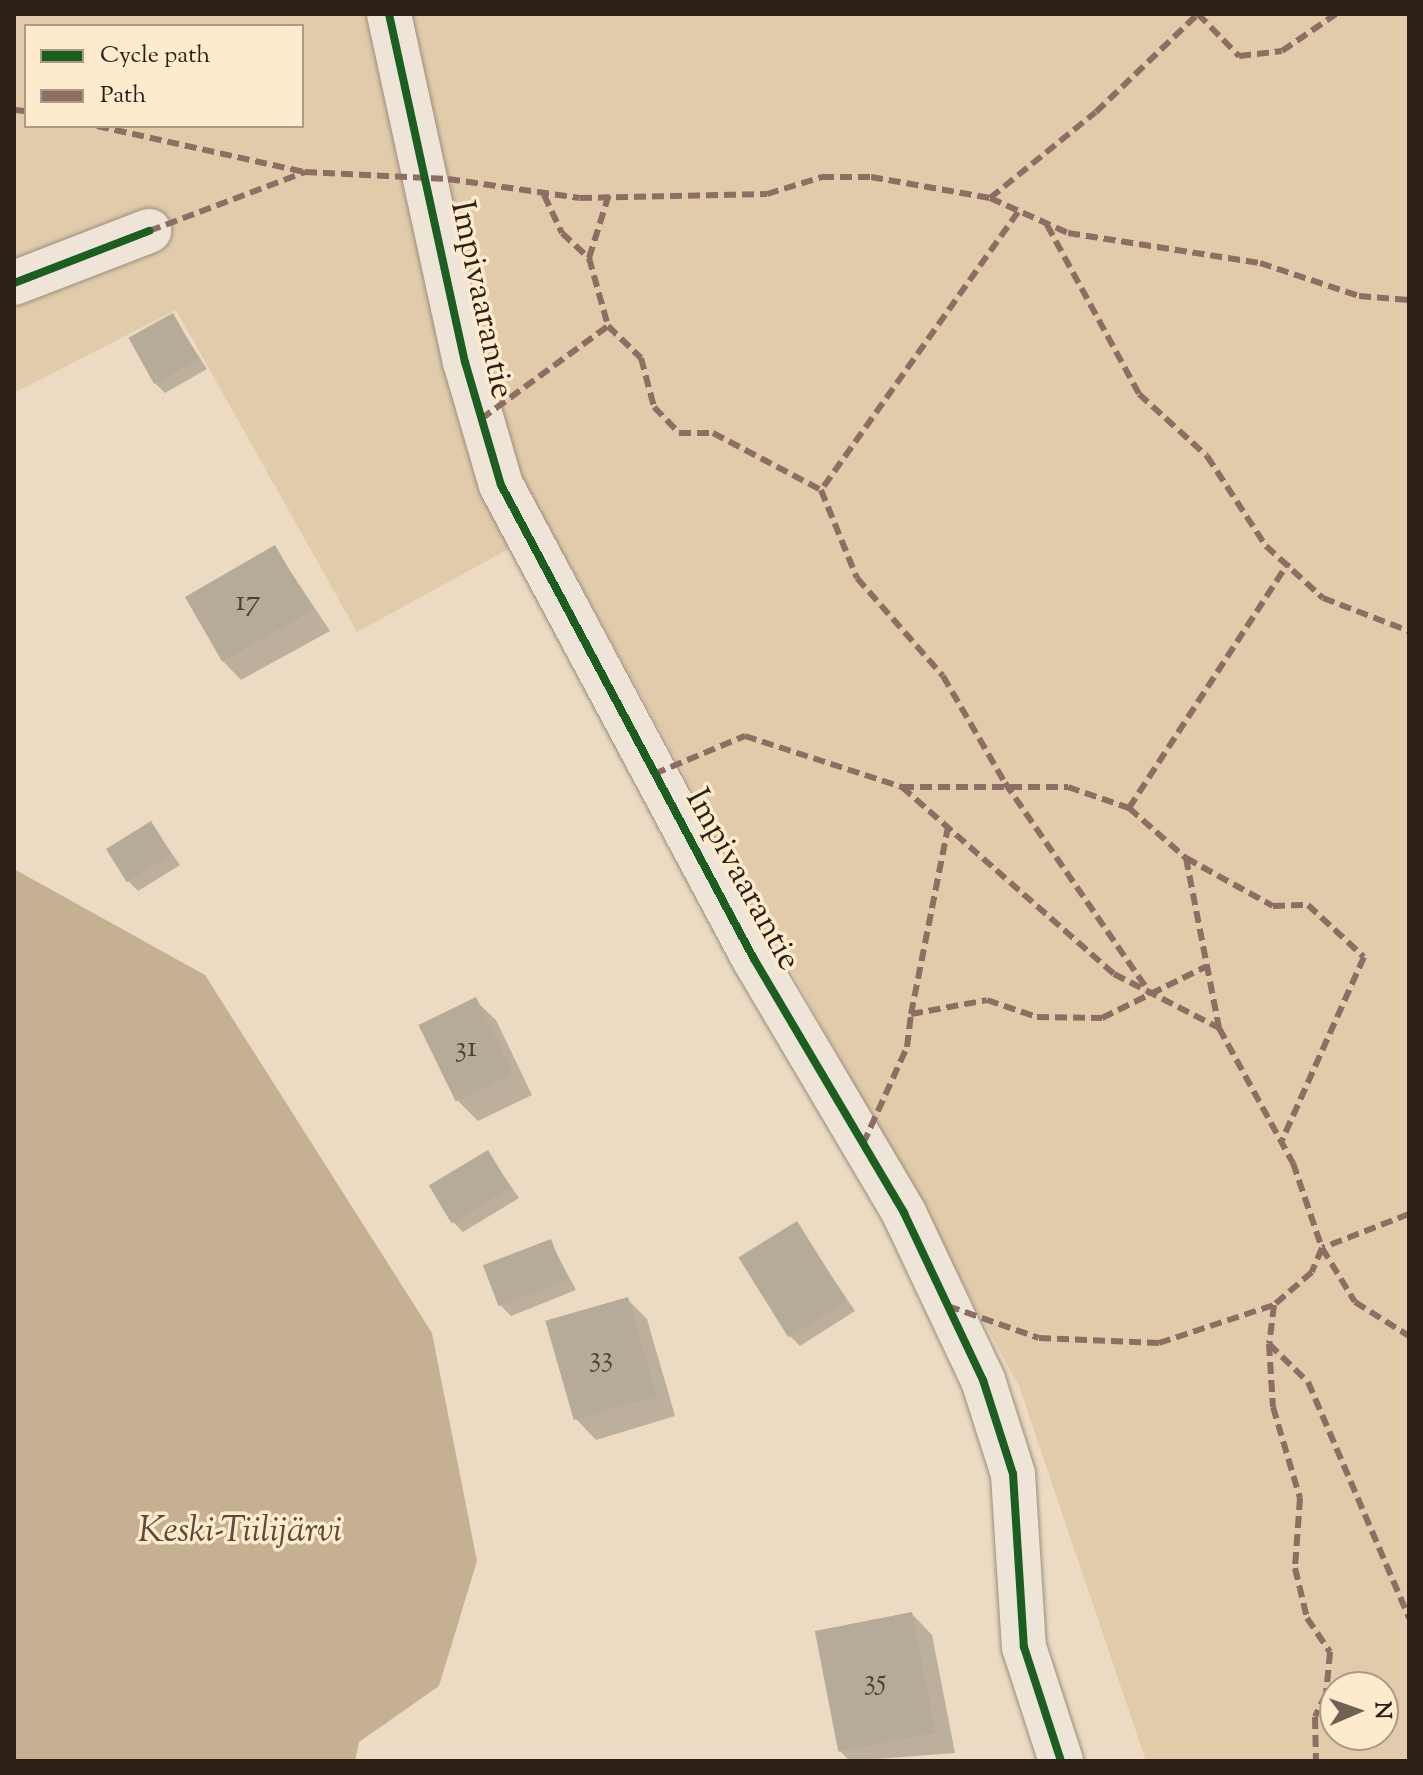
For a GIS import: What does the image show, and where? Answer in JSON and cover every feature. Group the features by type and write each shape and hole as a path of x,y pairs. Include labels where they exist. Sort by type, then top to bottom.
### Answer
{"street":[{"name":"Impivaarantie","path":"389,14 465,362 501,485 754,959 904,1213 983,1380 1013,1474 1024,1647 1061,1761"},
{"path":"14,283 149,231"}],"shaded area":[{"path":"14,14 1409,14 1409,1761 1146,1761 1019,1386 549,527 357,632 176,310 14,393"}],"water":[{"name":"Keski-Tiilijärvi","path":"14,869 205,975 432,1333 477,1561 439,1686 359,1742 355,1761 14,1761"}],"building":[{"path":"173,313 199,359 154,384 128,338"},
{"path":"275,545 312,610 222,662 185,597"},
{"path":"151,821 172,854 127,882 106,849"},
{"path":"476,997 513,1073 456,1101 418,1025"},
{"path":"488,1150 511,1188 452,1223 429,1186"},
{"path":"797,1221 847,1301 788,1337 738,1258"},
{"path":"551,1239 567,1280 499,1306 483,1265"},
{"path":"628,1297 656,1396 574,1420 545,1321"},
{"path":"912,1612 935,1733 838,1752 815,1631"}],"marked path":[{"path":"1198,14 1239,56 1282,51 1336,14"},
{"path":"990,198 1096,112 1198,14"},
{"path":"14,110 24,111"},
{"path":"106,128 305,172 448,179 580,198 767,194 822,177 871,177 990,198 1068,233 1260,263 1359,296 1409,300"},
{"path":"149,231 305,172"},
{"path":"589,258 609,194"},
{"path":"544,195 562,233 589,258 608,326 641,358 654,407 679,433 713,433 821,490"},
{"path":"1018,212 821,490 857,578 943,676 1005,783 1151,995"},
{"path":"1047,225 1139,394 1207,456 1266,546 1323,598 1409,631"},
{"path":"481,419 608,326"},
{"path":"1129,808 1289,562"},
{"path":"654,774 745,736 902,787 1068,787 1129,808 1186,858 1219,1028 1293,1163 1322,1248 1312,1272 1274,1305 1269,1344 1273,1407 1300,1498 1295,1568 1307,1618 1330,1652 1326,1694 1315,1717 1316,1761"},
{"path":"902,787 1114,974 1219,1028"},
{"path":"911,1014 948,827"},
{"path":"1186,858 1273,906 1308,905 1364,957 1282,1140"},
{"path":"863,1144 907,1047 911,1014 987,1000 1037,1017 1102,1018 1205,967"},
{"path":"1409,1214 1322,1248 1355,1302 1409,1336"},
{"path":"948,1306 1039,1338 1159,1343 1274,1305"},
{"path":"1269,1344 1308,1382 1409,1618"}],"cycle path":[{"path":"389,14 465,362 501,485 754,959 904,1213 983,1380 1013,1474 1024,1647 1061,1761"},
{"path":"14,283 149,231"}]}
